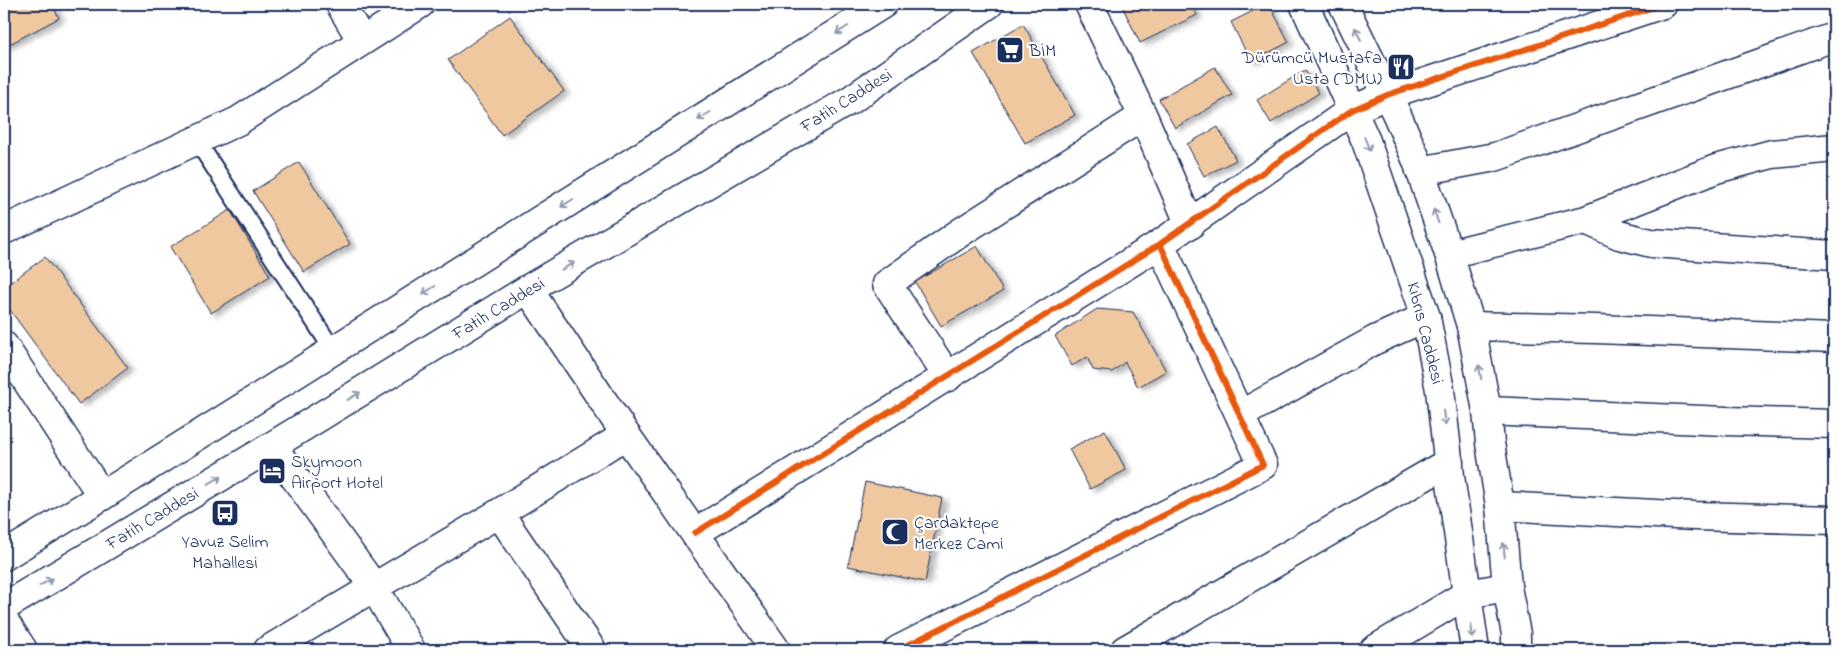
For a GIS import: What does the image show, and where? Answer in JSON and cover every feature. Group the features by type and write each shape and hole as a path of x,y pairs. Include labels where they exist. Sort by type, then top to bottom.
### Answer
{"street":[{"path":"340,4 362,41"},
{"path":"4,230 238,121 420,4"},
{"path":"4,556 883,4"},
{"name":"Fatih Caddesi","path":"4,607 528,290 852,98 989,4"},
{"path":"1089,4 1142,116 1190,225"},
{"name":"Kıbrıs Caddesi","path":"1304,4 1366,141 1426,317 1440,390 1475,650"},
{"path":"1343,4 1397,115 1420,172 1449,254 1471,326 1488,411 1490,442 1500,506 1507,587 1516,634 1516,650"},
{"path":"695,533 1190,225 1352,110 1387,95 1663,4"},
{"path":"1420,172 1495,158 1834,37"},
{"path":"948,377 887,284 961,232 1142,116"},
{"path":"1449,254 1586,220 1716,169 1772,154 1834,148"},
{"path":"1586,220 1619,235 1651,243 1834,255"},
{"path":"898,650 1263,465 1160,244"},
{"path":"528,290 626,435 776,650"},
{"path":"1240,415 1375,340 1426,317"},
{"path":"1471,326 1834,338"},
{"path":"4,346 102,496"},
{"path":"1488,411 1834,424"},
{"path":"268,650 626,435"},
{"path":"272,446 374,587 411,650"},
{"path":"1125,650 1449,462"},
{"path":"1500,506 1695,516 1834,520"},
{"path":"499,513 592,650"},
{"path":"1374,650 1467,594 1507,587"},
{"path":"4,621 23,650"}],"lane":[{"path":"196,141 333,350"}],"building":[{"path":"52,4 59,18 4,47 4,5"},
{"path":"1121,4 1191,4 1197,15 1140,43"},
{"path":"1269,4 1289,42 1251,62 1231,22"},
{"path":"510,16 564,91 502,135 448,60"},
{"path":"1023,24 1075,115 1025,143 973,53"},
{"path":"1215,67 1232,95 1175,128 1159,99"},
{"path":"1305,70 1319,93 1271,123 1257,100"},
{"path":"1218,127 1236,160 1204,176 1187,144"},
{"path":"299,162 350,244 304,272 253,191"},
{"path":"230,210 270,276 211,313 170,247"},
{"path":"977,246 1003,291 941,326 915,282"},
{"path":"45,257 128,368 79,404 4,302 4,287"},
{"path":"1097,309 1133,312 1166,371 1138,387 1125,362 1112,372 1093,370 1087,357 1072,366 1055,336"},
{"path":"1105,430 1126,470 1090,489 1069,449"},
{"name":"Çardaktepe Merkez Cami","path":"865,482 942,498 925,582 848,566"}],"cycle path":[{"path":"695,533 1160,244 1352,110 1387,95 1663,4"},
{"path":"898,650 1263,465 1160,244"}],"place":[{"name":"BİM","path":"1010,50"},
{"name":"Dürümcü Mustafa Usta (DMU)","path":"1401,67"},
{"name":"Skymoon Airport Hotel","path":"272,471"},
{"name":"Yavuz Selim Mahallesi","path":"225,513"},
{"name":"Çardaktepe Merkez Cami","path":"895,532"}]}
